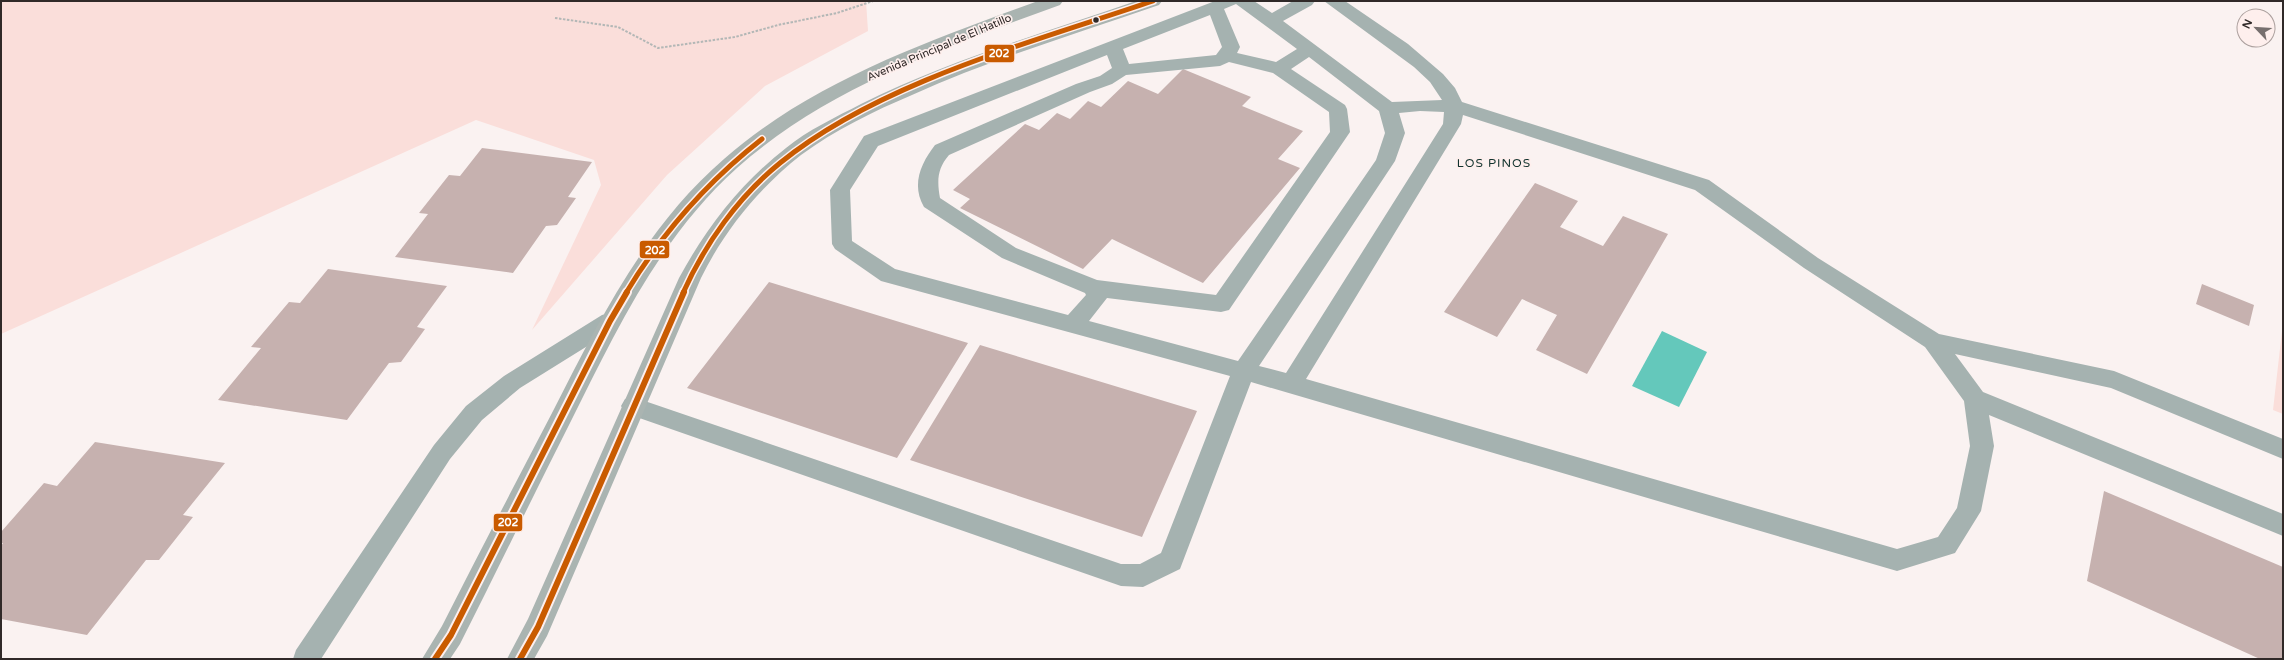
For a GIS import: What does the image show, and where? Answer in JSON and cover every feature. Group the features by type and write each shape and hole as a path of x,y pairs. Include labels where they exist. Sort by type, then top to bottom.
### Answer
{"main road":[{"name":"Avenida Principal de El Hatillo","path":"435,659 451,635 610,321 643,265 683,212 730,164 762,139 840,89 909,57 1054,1"},
{"path":"520,659 538,628 633,406 696,266 722,225 764,179 803,145 847,119 942,75 1153,1"}],"street":[{"path":"633,406 1122,575 1143,576 1171,561 1243,372 1384,161 1395,133 1388,108 1308,50 1271,20 1243,1"},
{"path":"1271,20 1306,1"},
{"path":"1292,384 1452,124 1454,106 1444,85 1423,64 1333,1"},
{"path":"1227,56 1279,69 1338,109 1340,132 1221,304 1094,288 1009,252 931,202 926,176 931,162 942,150 1083,88 1106,80 1122,70 1220,60 1227,56 1231,47 1223,4 871,141 840,190 842,244 888,275 1292,384 1897,560 1946,545 1969,511 1982,446 1976,399 1933,341"},
{"path":"1113,46 1122,70"},
{"path":"1279,69 1289,61 1308,50"},
{"path":"1388,108 1420,105 1454,106 1702,185 1810,263 1933,341 2114,380 2283,449"},
{"path":"1072,325 1097,297 1094,288"},
{"path":"306,659 442,452 474,413 512,382 610,321"},
{"path":"1976,399 2283,525"}],"path":[{"path":"555,18 618,27 658,48 734,37 778,25 838,14 873,1"}],"shaded area":[{"path":"1,1 866,1 868,31 765,86 667,175 532,330 601,185 594,160 476,120 1,334"},
{"path":"2283,331 2283,414 2273,410"}],"water":[{"path":"1662,331 1707,352 1679,407 1632,386"}],"building":[{"path":"1183,69 1251,97 1242,106 1303,131 1278,159 1300,168 1203,283 1112,239 1083,269 960,208 970,199 953,190 1025,124 1039,130 1057,113 1070,119 1088,101 1101,107 1128,81 1158,94"},
{"path":"482,148 592,162 568,197 576,198 557,225 546,226 513,273 395,257 428,214 419,213 449,175 460,176"},
{"path":"1535,183 1578,201 1560,227 1603,246 1623,216 1668,234 1587,374 1536,350 1557,315 1522,299 1497,337 1444,312"},
{"path":"328,269 447,286 417,327 425,329 401,362 389,363 347,420 218,400 261,348 251,347 289,302 300,303"},
{"path":"769,282 968,343 897,458 687,388"},
{"path":"2202,284 2254,305 2249,326 2196,304"},
{"path":"980,345 1197,411 1142,537 910,460"},
{"path":"95,442 225,463 183,515 193,517 159,560 146,560 87,635 1,619 1,546 3,543 1,543 1,532 44,483 57,486"},
{"path":"2104,491 2283,567 2283,659 2260,659 2087,581"}],"transit line":[{"name":"202","path":"520,659 538,627 690,278 722,225 735,208 763,178 795,151 821,133 877,103 967,65 1153,1"},
{"name":"202","path":"435,659 451,635 610,321 643,265 683,212 730,164 762,139"}],"district":[{"name":"LOS PINOS","path":"1494,163"}]}
